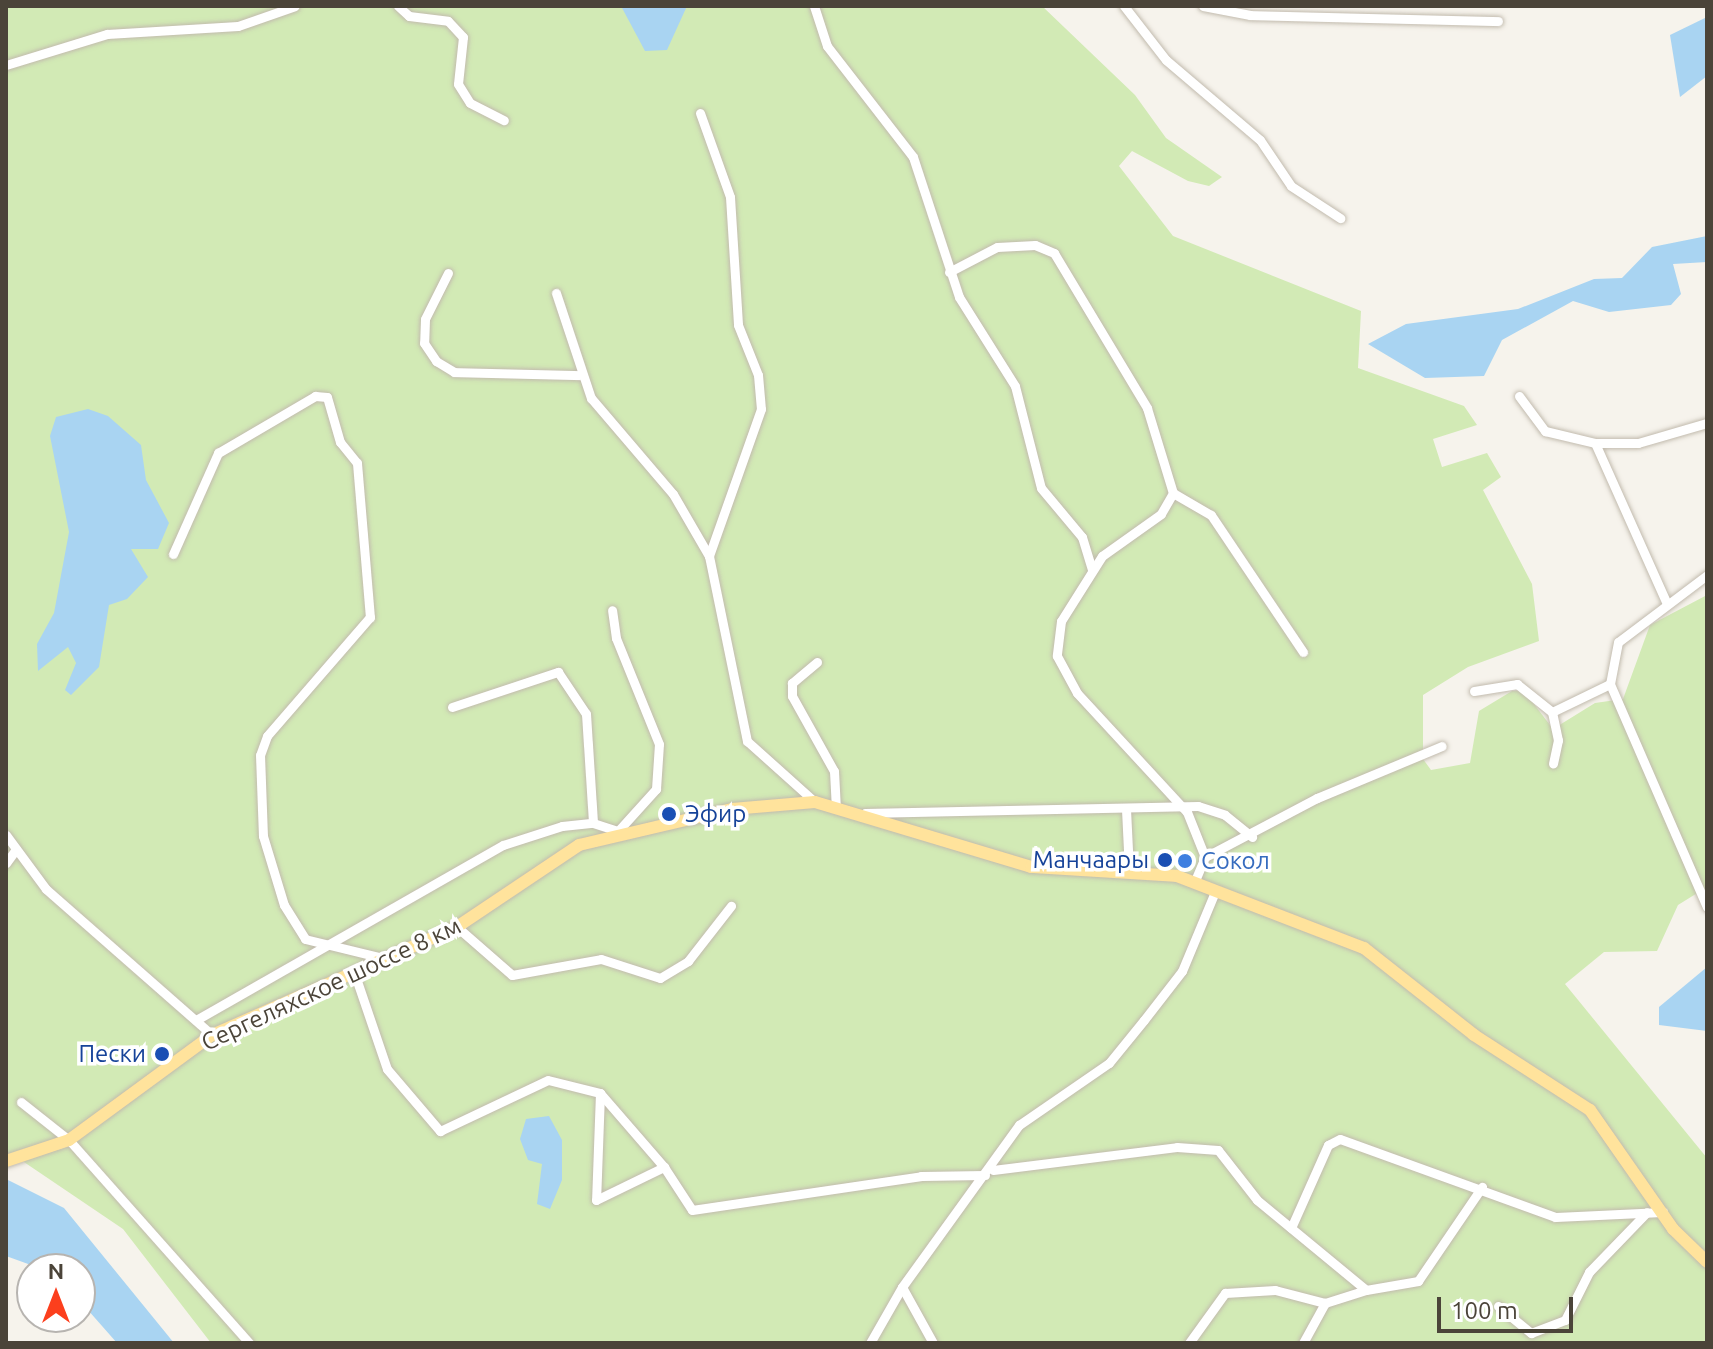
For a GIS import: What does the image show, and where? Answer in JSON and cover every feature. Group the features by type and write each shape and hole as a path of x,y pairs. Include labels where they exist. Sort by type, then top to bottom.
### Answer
{"main road":[{"name":"Сергеляхское шоссе 8 км","path":"6,1161 69,1140 212,1035 356,978 457,927 579,845 618,831 664,825 765,803 815,802 865,813 1031,867 1129,871 1194,883 1214,894 1327,930 1402,975 1474,1035 1590,1110 1663,1212 1707,1262"}],"street":[{"path":"6,65 107,34 238,26 295,6"},
{"path":"398,6 456,29 463,37 458,84 470,103 504,120"},
{"path":"814,6 827,46 913,157 949,272 1015,386 1041,488 1082,537 1092,570"},
{"path":"1124,6 1166,60 1260,140 1291,186 1340,218"},
{"path":"1203,6 1250,15 1498,21"},
{"path":"700,113 730,197 738,325 758,375 761,409 709,556"},
{"path":"949,272 997,247 1035,245 1054,253 1140,394 1173,493 1211,515 1303,652"},
{"path":"448,273 425,319 424,343 436,361 454,372 579,375"},
{"path":"556,293 579,375 687,513 709,556 747,741 815,802"},
{"path":"173,554 218,453 315,396 327,397 340,442 357,463 370,617 267,736 259,793 284,905 305,939 390,961"},
{"path":"1519,396 1545,431 1595,443 1638,443 1707,423"},
{"path":"1595,443 1667,604"},
{"path":"1173,493 1161,514 1118,540 1092,570 1061,621 1059,666 1182,806 1205,857"},
{"path":"1707,575 1618,642 1610,684 1707,907"},
{"path":"196,1020 331,946 503,845 593,823 618,831 656,789 659,744 616,638 612,610"},
{"path":"817,662 792,683 792,696 834,771 836,805"},
{"path":"452,707 558,672 586,714 593,823"},
{"path":"1474,691 1517,684 1552,712"},
{"path":"1552,712 1610,684"},
{"path":"1552,712 1553,763"},
{"path":"1194,883 1205,857 1252,837 1317,798 1442,746"},
{"path":"865,813 1182,806 1225,815 1252,837"},
{"path":"1126,809 1129,871"},
{"path":"6,835 46,889 212,1035"},
{"path":"6,863 16,849"},
{"path":"870,1343 902,1287 989,1172 1019,1125 1109,1063 1144,1020 1191,953 1214,894"},
{"path":"457,927 512,975 601,959 660,978 688,961 731,906"},
{"path":"356,978 387,1069 440,1131 548,1080 600,1093 664,1167 692,1210 921,1176 989,1172 1206,1147 1234,1164 1257,1200 1366,1290"},
{"path":"600,1093 596,1200 664,1167"},
{"path":"21,1102 69,1140 249,1343"},
{"path":"1291,1228 1333,1140 1482,1187 1555,1217 1663,1212"},
{"path":"1189,1343 1225,1293 1275,1290 1325,1303 1366,1290 1418,1281 1482,1187"},
{"path":"1498,1306 1531,1333 1565,1320 1589,1272 1647,1212"},
{"path":"902,1287 933,1343"},
{"path":"1303,1343 1325,1303"}],"green space":[{"path":"6,6 1042,6 1135,95 1166,138 1222,177 1209,186 1188,181 1132,151 1119,166 1173,236 1361,311 1358,368 1464,406 1477,425 1433,439 1442,467 1487,453 1501,477 1483,490 1532,584 1539,641 1468,667 1423,695 1423,759 1431,770 1470,763 1479,711 1512,691 1524,691 1553,729 1595,703 1623,699 1650,625 1707,595 1707,887 1678,905 1657,951 1604,952 1565,984 1707,1158 1707,1343 211,1343 123,1229 18,1158 6,1160"}],"water":[{"path":"621,6 687,6 667,50 645,51"},
{"path":"1707,17 1707,76 1680,97 1670,35"},
{"path":"1707,236 1707,262 1673,264 1681,294 1671,305 1609,312 1573,301 1502,340 1484,376 1425,378 1368,344 1406,324 1518,309 1594,279 1622,278 1652,247"},
{"path":"88,409 108,416 141,445 146,480 169,523 158,549 131,549 148,577 127,599 109,605 99,667 71,695 65,690 76,663 68,647 38,671 37,644 54,613 69,532 50,436 56,417"},
{"path":"1707,967 1707,1031 1659,1025 1659,1007"},
{"path":"549,1116 562,1140 562,1180 550,1209 537,1204 542,1164 528,1160 520,1139 526,1119"},
{"path":"6,1179 64,1208 174,1343 117,1343 96,1319 96,1253 16,1253 16,1260 6,1256"}],"place":[{"name":"Эфир","path":"669,814"},
{"name":"Манчаары","path":"1165,860"},
{"name":"Сокол","path":"1185,861"},
{"name":"Пески","path":"162,1054"}]}
